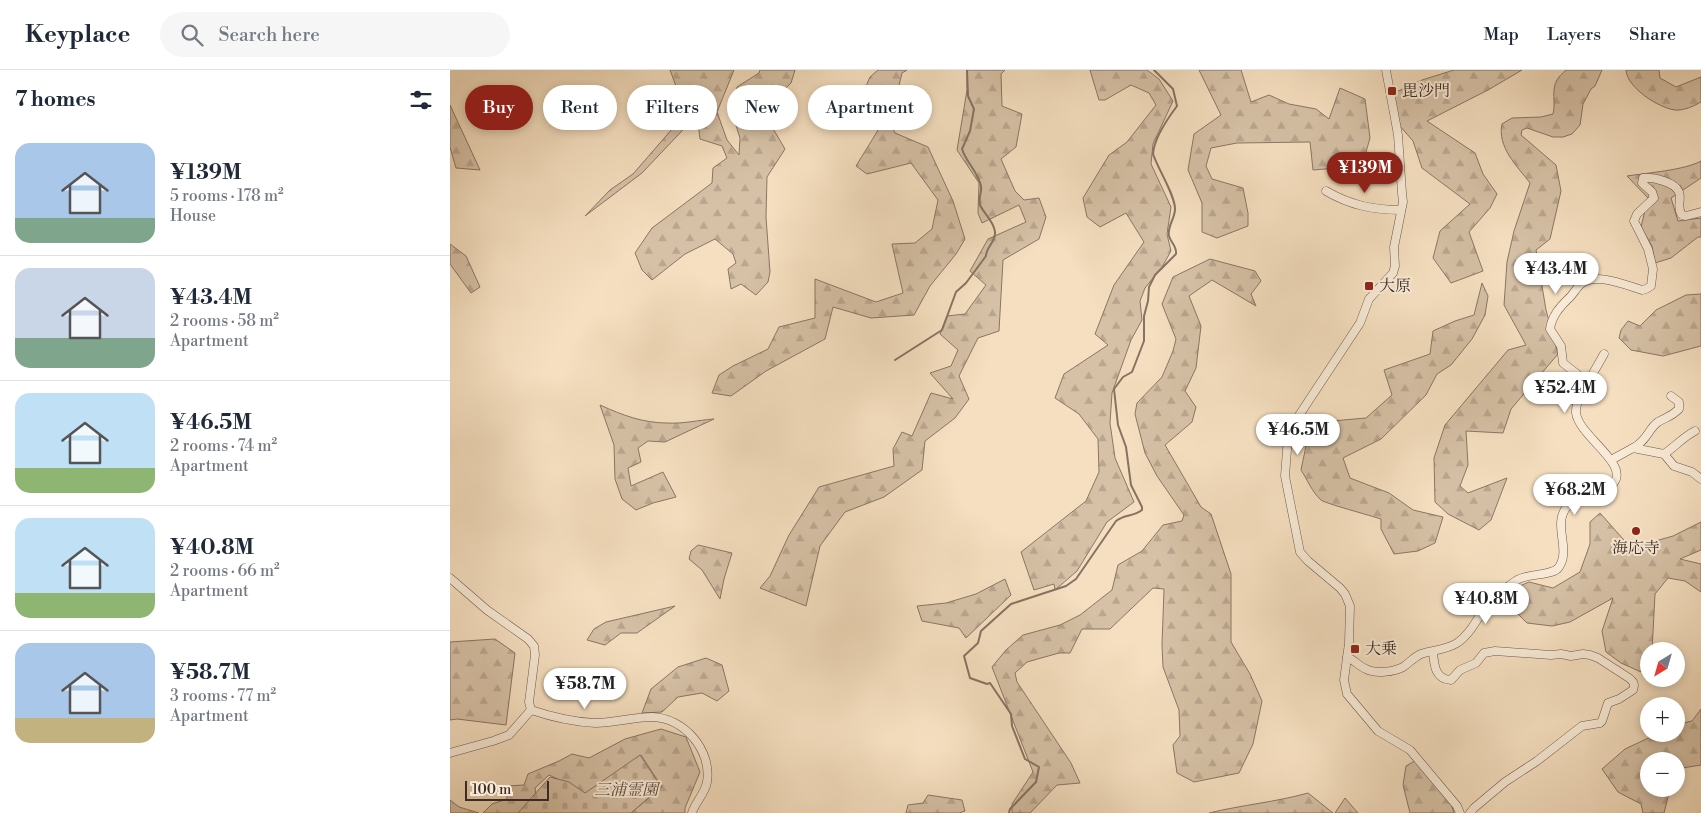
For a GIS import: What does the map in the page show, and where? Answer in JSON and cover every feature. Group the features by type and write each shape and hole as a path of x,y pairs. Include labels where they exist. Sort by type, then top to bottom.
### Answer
{"street":[{"path":"1386,70 1398,135 1402,193 1401,210 1394,247 1393,273 1369,299 1360,323 1294,423 1288,437 1286,482 1299,546 1303,556 1340,588 1348,600 1350,612 1344,680 1347,694 1378,731 1410,750 1457,806 1460,813"},
{"path":"1586,380 1563,363 1561,346 1550,330 1550,326 1559,308 1578,286 1587,280 1603,279 1642,290 1651,286 1653,269 1648,249 1634,223 1635,216 1654,198 1652,192 1642,183 1642,180 1647,178 1667,182 1675,186 1680,194 1679,212 1684,216 1701,212"},
{"path":"1326,191 1344,201 1378,210 1401,210"},
{"path":"1347,657 1355,660 1368,671 1375,672 1400,668 1422,654 1450,647 1465,636 1497,594 1523,576 1554,572 1558,569 1562,560 1563,538 1561,522 1564,511 1575,502 1597,498 1612,485 1617,474 1611,460 1584,430 1577,418 1577,402 1585,388 1586,380 1592,375 1604,354"},
{"path":"1611,460 1642,443 1657,423 1669,418 1679,409 1679,402 1671,396"},
{"path":"1664,454 1683,438 1695,431"},
{"path":"1633,448 1664,454 1674,466 1692,472 1701,479"},
{"path":"450,578 487,610 528,639 534,646 535,655 529,702 531,710"},
{"path":"1433,652 1435,669 1439,676 1445,680 1451,680 1460,670 1476,663 1484,652 1495,650 1551,655 1590,655 1598,658 1634,682 1633,690 1619,699 1608,703 1600,723 1582,726 1537,761 1505,782 1470,813"},
{"path":"450,753 493,741 509,734 531,710"},
{"path":"531,710 562,720 595,723 654,717 664,719 684,728 700,744 706,758 708,771 704,793 692,813"}],"green space":[{"path":"670,70 734,70 717,112 717,85 676,85"},
{"path":"760,70 795,70 789,85 740,85 759,73"},
{"path":"878,70 907,70 902,73 899,85 867,85 870,77"},
{"path":"967,70 1005,70 1001,74 1002,106 1022,114 1016,147 1001,159 1015,191 1024,200 1039,198 1046,217 1039,239 1003,260 999,331 978,338 959,376 969,399 955,418 925,441 922,470 884,497 845,512 820,546 806,606 760,588 770,576 789,535 819,487 894,466 893,449 902,432 912,436 931,393 953,399 930,373 951,366 958,350 940,334 947,316 965,314 986,285 970,271 988,239 1026,222 1019,205 982,223 978,213 979,183 957,150 967,90"},
{"path":"1090,70 1147,70 1159,79 1173,101 1153,144 1151,164 1171,207 1167,234 1171,251 1162,267 1145,288 1140,301 1142,320 1131,340 1112,393 1110,423 1115,458 1134,502 1107,522 1077,571 1055,590 1054,584 1034,590 1021,552 1086,501 1099,472 1098,439 1079,414 1055,398 1064,374 1108,345 1095,334 1114,285 1144,242 1126,213 1100,227 1087,217 1083,198 1109,155 1127,142 1156,105 1149,93 1131,85 1105,100 1099,100"},
{"path":"1199,70 1241,70 1251,102 1269,95 1289,104 1316,109 1329,119 1340,88 1365,99 1370,138 1362,166 1313,170 1310,142 1237,143 1211,148 1206,166 1212,179 1243,188 1248,213 1248,226 1217,238 1202,232 1202,203 1188,170 1194,134 1221,115"},
{"path":"1454,70 1522,70 1488,90 1427,121 1475,153 1483,174 1497,194 1490,208 1469,232 1483,271 1451,283 1433,258 1440,231 1470,204 1422,168 1413,141 1399,125 1392,94 1422,80"},
{"path":"1566,70 1602,70 1595,86 1591,89 1583,104 1580,125 1572,134 1563,137 1553,137 1527,128 1522,130 1521,135 1556,165 1561,191 1550,239 1536,250 1546,310 1558,354 1511,409 1503,433 1466,431 1468,465 1460,486 1468,493 1507,478 1491,520 1479,530 1448,514 1435,502 1434,458 1445,425 1508,350 1526,345 1504,305 1507,262 1514,231 1530,183 1505,148 1502,141 1502,124 1512,118 1541,117 1553,114 1555,84"},
{"path":"1626,70 1659,70 1660,78 1676,87 1701,77 1701,102 1678,110 1668,108 1653,101 1638,90 1632,84"},
{"path":"450,105 480,170 456,168 450,147"},
{"path":"717,112 727,140 739,155 740,138 737,130 774,130 785,149 767,177 766,217 770,272 768,282 756,295 741,284 731,289 728,269 736,263 733,254 715,239 685,254 652,280 642,270 635,253 652,228 712,183 713,168 727,158 722,146 700,139 699,130 717,130"},
{"path":"671,130 683,130 642,173 585,216 610,190 633,174"},
{"path":"878,130 894,130 895,133 928,147 953,201 965,239 956,254 930,286 914,315 871,318 833,307 825,339 766,371 731,396 712,393 719,375 768,349 779,327 815,318 815,279 876,302 903,293 892,244 915,243 932,229 938,200 911,163 867,174 856,166"},
{"path":"1701,161 1701,178 1671,198 1678,221 1701,218 1701,237 1698,237 1671,258 1655,263 1652,246 1641,227 1648,198 1627,176 1676,169"},
{"path":"450,244 466,256 480,287 471,293 450,264"},
{"path":"1210,259 1255,271 1261,281 1251,294 1256,306 1212,280 1189,296 1201,326 1196,368 1185,391 1196,407 1192,422 1165,445 1201,507 1211,514 1231,574 1231,642 1250,674 1262,701 1253,744 1239,773 1194,782 1177,773 1173,745 1180,736 1179,710 1163,667 1164,589 1153,588 1110,629 1082,629 1070,653 1059,653 1027,662 1015,673 1017,682 1071,763 1080,783 1057,785 1030,813 1012,813 1012,804 1033,772 992,667 1006,650 1023,635 1060,625 1080,615 1112,590 1118,565 1142,551 1163,525 1182,521 1184,515 1157,476 1145,453 1135,414 1137,403 1162,377 1173,351 1176,339 1162,304 1173,277"},
{"path":"1482,283 1488,296 1485,315 1472,339 1451,365 1437,374 1426,395 1381,439 1343,458 1350,478 1389,493 1413,510 1443,517 1435,543 1418,551 1394,554 1381,529 1381,519 1324,502 1315,493 1301,470 1307,441 1321,422 1366,418 1392,395 1384,370 1430,354 1433,331 1474,315"},
{"path":"1701,294 1701,346 1663,356 1631,350 1619,338 1621,330 1628,321 1640,326 1656,310 1686,295"},
{"path":"600,405 641,420 658,423 714,419 665,442 648,441 638,448 641,462 628,468 631,486 663,472 676,497 636,510 622,499 615,479 614,445"},
{"path":"1600,513 1631,548 1673,536 1701,522 1701,550 1680,559 1701,564 1701,592 1685,581 1668,578 1655,594 1652,642 1640,642 1640,672 1621,663 1606,652 1602,631 1613,598 1570,622 1552,626 1527,623 1517,613 1506,592 1529,582 1553,588 1580,572 1590,544 1590,522"},
{"path":"698,545 732,553 720,599 702,570 689,559 691,551"},
{"path":"1005,579 1011,595 966,638 959,628 922,621 917,606 946,603 976,594"},
{"path":"675,606 637,633 621,633 605,645 587,640 594,629 606,622"},
{"path":"495,639 515,653 506,725 457,719 450,720 450,642"},
{"path":"706,658 722,665 729,691 717,701 702,693 678,697 662,712 642,713 651,689 678,667"},
{"path":"1701,709 1701,765 1685,768 1685,752 1640,752 1640,797 1668,797 1664,813 1643,813 1641,804 1618,792 1602,769 1625,749 1640,742 1685,742 1685,723 1692,721"},
{"path":"661,729 686,737 700,772 685,808 685,813 631,813 662,787 641,755 586,794 549,775 535,788 537,803 525,813 483,813 492,804 507,799 507,786 524,785 528,774 572,754 589,758 625,739"},
{"name":"三浦霊園","path":"640,755 661,787 631,813 518,813 550,777 569,782 585,793"},
{"path":"1418,759 1450,801 1454,813 1410,813 1403,785 1406,766"},
{"path":"1308,793 1333,813 1209,813 1284,799"},
{"path":"928,795 962,800 965,811 959,813 906,813 908,805 923,803"},
{"path":"1345,798 1358,813 1335,813"},
{"path":"450,800 459,807 479,813 450,813"}],"waterway":[{"path":"895,360 942,330 956,292 966,283 986,256 995,236 993,224 980,205 981,186 962,149 970,131 974,109 968,96 967,70"},
{"path":"1009,813 1010,809 1036,782 1039,767 1025,759 1012,726 1011,714 990,683 987,684 970,678 964,656 978,643 981,631 1011,604 1066,586 1076,579 1116,521 1142,510 1131,485 1126,447 1118,425 1114,389 1123,377 1132,372 1144,341 1144,316 1149,287 1155,275 1176,254 1176,249 1169,236 1170,226 1175,213 1174,203 1153,154 1159,135 1177,106 1173,89 1154,70"}],"place":[{"name":"毘沙門","path":"1392,91"},
{"name":"大原","path":"1369,286"},
{"name":"海応寺","path":"1636,531"},
{"name":"大乗","path":"1355,649"}]}
